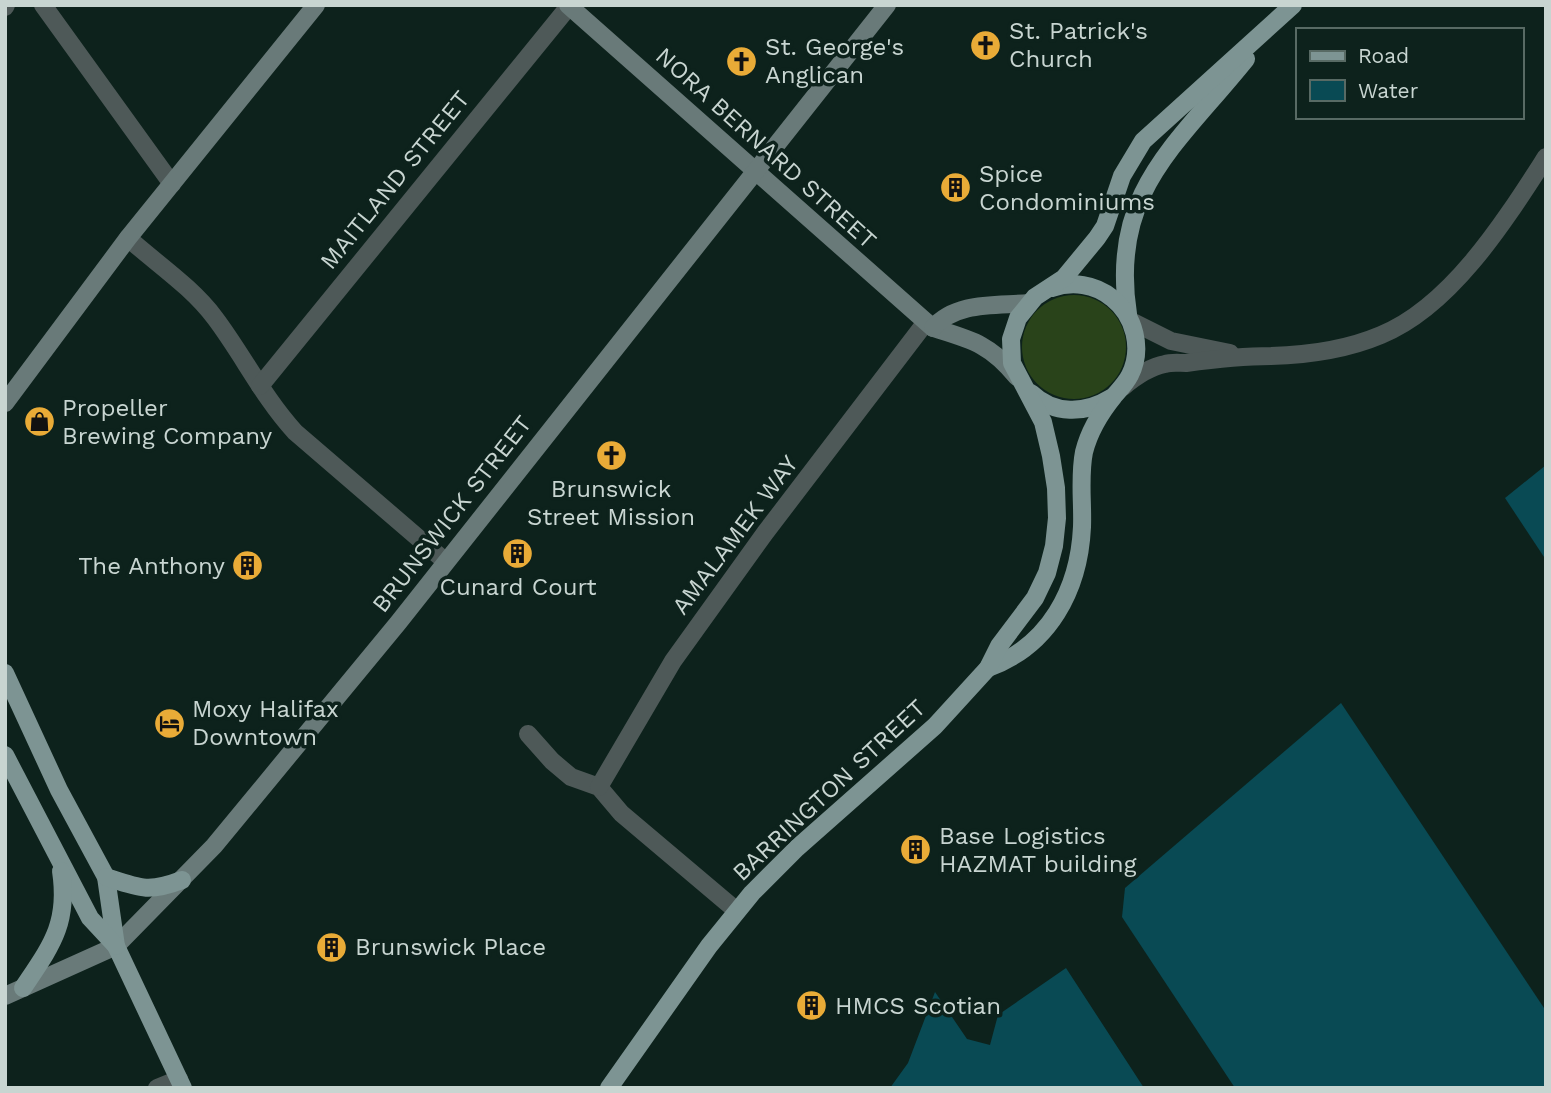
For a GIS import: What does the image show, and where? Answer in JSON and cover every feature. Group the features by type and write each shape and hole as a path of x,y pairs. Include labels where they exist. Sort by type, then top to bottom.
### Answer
{"main road":[{"name":"BARRINGTON STREET","path":"610,1088 709,946 752,893 797,848 935,726 988,668 999,646 1027,611 1041,586 1051,559 1056,532 1055,480 1043,422 1012,363 1011,339 1018,318 1029,303 1063,278 1097,239 1105,226 1127,166 1143,141 1287,10"},
{"name":"BARRINGTON STREET","path":"988,668 1009,661 1031,645 1053,620 1067,595 1077,565 1081,541 1081,477 1084,453 1091,433 1130,374 1136,356 1135,336 1129,318 1123,278 1133,216 1166,152 1207,108 1287,10"},
{"path":"1048,289 1063,285 1091,287 1111,297 1129,318"},
{"path":"1021,383 1044,403 1065,410 1091,408 1119,391"},
{"path":"5,673 60,790 106,877 116,946 181,1083"},
{"path":"5,755 89,918 116,946"},
{"path":"23,988 52,945 58,929 64,888 60,860"},
{"path":"106,877 140,888 159,889 182,880"}],"street":[{"path":"43,5 172,184"},
{"path":"5,403 128,238 316,5"},
{"name":"BRUNSWICK STREET","path":"5,996 116,946 214,846 390,632 887,5"},
{"name":"NORA BERNARD STREET","path":"569,6 929,325"},
{"name":"MAITLAND STREET","path":"260,386 569,6"},
{"path":"1119,391 1136,376 1166,364 1243,356 1274,356 1348,346 1381,335 1408,321 1431,304 1486,246 1546,157"},
{"path":"128,238 196,296 215,317 275,410 295,432 445,562"},
{"path":"929,325 942,317 979,305 1029,303"},
{"path":"1129,318 1171,341 1243,356"},
{"path":"929,325 979,342 1003,360 1021,383"},
{"name":"AMALAMEK WAY","path":"599,787 673,661 765,533 929,325"},
{"path":"528,734 552,761 571,777 599,787 621,813 737,911"},
{"path":"157,1088 181,1083"}],"green space":[{"path":"1074,295 1094,299 1111,310 1122,327 1126,347 1122,367 1111,384 1094,395 1074,399 1054,395 1037,384 1026,367 1022,347 1026,327 1037,310 1054,299"}],"water":[{"path":"1546,465 1546,560 1505,498"},
{"path":"1341,703 1546,1011 1546,1088 1235,1088 1122,917 1125,888"},
{"path":"1066,968 1144,1088 890,1088 908,1063 935,992 967,1039 990,1045 998,1015"}],"place":[{"name":"St. Patrick's Church","path":"986,45"},
{"name":"St. George's Anglican","path":"742,61"},
{"name":"Spice Condominiums","path":"956,188"},
{"name":"Propeller Brewing Company","path":"39,422"},
{"name":"Brunswick Street Mission","path":"611,455"},
{"name":"Cunard Court","path":"518,553"},
{"name":"The Anthony","path":"248,566"},
{"name":"Moxy Halifax Downtown","path":"169,723"},
{"name":"Base Logistics HAZMAT building","path":"916,850"},
{"name":"Brunswick Place","path":"332,947"},
{"name":"HMCS Scotian","path":"812,1006"}]}
